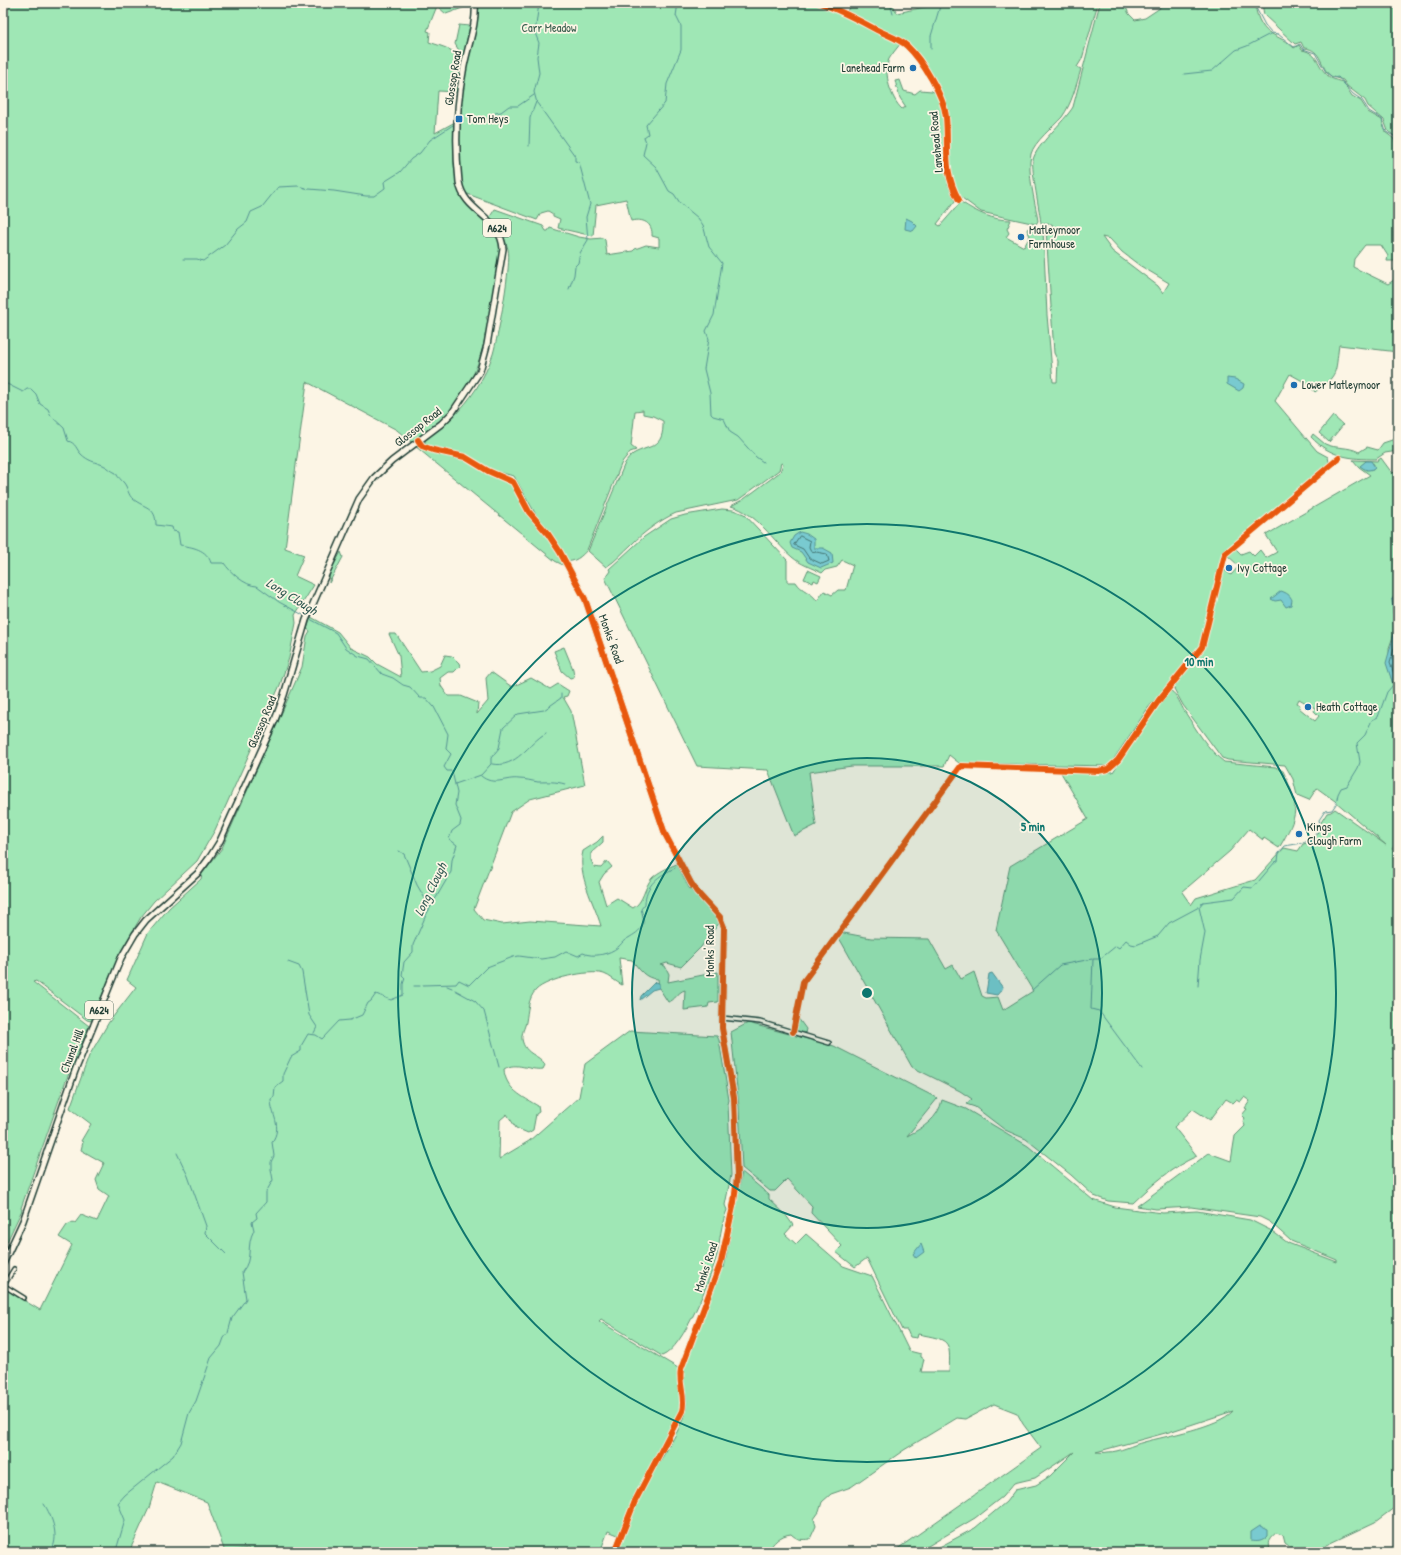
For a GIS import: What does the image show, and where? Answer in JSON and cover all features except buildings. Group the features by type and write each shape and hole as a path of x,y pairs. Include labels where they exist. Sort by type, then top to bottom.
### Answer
{"main road":[{"name":"Glossop Road","path":"246,786 284,695 308,615 358,503 379,473 397,456 441,424 452,413 480,371 487,345 502,262 503,248 500,233 494,225 465,199 459,181 456,136 458,107 475,3"},
{"name":"Chunal Hill","path":"3,1264 24,1222 78,1065 121,958 146,920 205,865 220,841 246,786"}],"street":[{"name":"Lanehead Road","path":"820,3 846,13 894,38 906,46 914,55 942,99 946,118 948,169 959,200"},
{"name":"Monks' Road","path":"418,440 423,446 433,450 465,457 488,471 513,482 517,486 529,512 548,534 560,552 585,599 665,834 697,892 715,910 722,922 724,937 722,1018 723,1037 734,1098 737,1153 736,1190 721,1262 681,1369 680,1380 684,1400 682,1411 640,1492 616,1552"},
{"path":"793,1032 803,982 961,766 1098,770 1114,765 1159,700 1202,647 1225,554 1339,458"},
{"path":"722,1018 747,1020 829,1043"},
{"path":"14,1269 3,1285 24,1298"}],"green space":[{"path":"3,3 473,3 473,7 468,6 446,14 437,6 427,31 430,32 429,42 452,51 463,61 458,92 438,91 435,133 455,122 454,164 455,175 461,195 466,202 495,228 500,240 501,250 490,316 486,317 488,322 478,363 466,389 458,401 436,425 411,442 397,430 307,382 285,548 304,555 295,576 314,585 295,615 296,623 289,658 280,685 215,830 197,861 154,901 141,917 120,953 91,1021 87,1020 36,981 33,982 89,1026 65,1083 21,1208 22,1210 3,1250 3,901 5,902 3,897"},
{"name":"Carr Meadow","path":"478,3 816,3 836,11 901,43 889,59 887,65 889,86 894,99 902,109 906,107 900,98 895,81 900,80 904,91 915,94 920,90 936,91 942,106 944,121 944,156 947,180 950,184 948,184 955,201 937,224 940,226 961,202 985,215 998,219 1011,220 1007,229 1009,233 1006,237 1024,247 1030,236 1027,230 1028,228 1033,230 1037,228 1043,230 1047,315 1053,382 1057,382 1058,361 1054,353 1046,229 1053,227 1052,224 1041,224 1033,173 1033,160 1039,148 1073,107 1100,3 1124,3 1129,14 1135,20 1145,18 1160,8 1158,3 1256,3 1257,15 1267,31 1286,41 1294,48 1299,45 1302,50 1312,54 1326,74 1332,79 1343,82 1352,96 1361,101 1368,112 1382,120 1385,132 1393,138 1395,142 1398,142 1398,261 1387,261 1388,256 1381,245 1365,245 1354,259 1353,267 1388,284 1396,277 1394,269 1398,268 1398,352 1339,345 1336,368 1332,377 1315,392 1308,384 1290,374 1275,401 1317,451 1328,457 1329,462 1223,553 1200,645 1148,708 1109,766 959,763 949,755 944,766 852,766 809,772 816,825 794,836 768,770 697,766 605,578 610,571 609,569 644,537 671,519 685,515 722,509 733,510 744,514 787,560 787,582 796,582 817,601 824,591 832,595 838,590 846,590 853,565 842,560 837,567 825,570 822,573 806,566 792,557 749,515 731,506 744,499 780,472 783,464 781,463 779,470 738,500 676,513 664,519 642,535 606,567 588,551 625,463 633,454 655,445 658,442 663,430 663,421 653,416 643,414 643,410 635,411 631,446 636,450 630,452 622,462 587,550 583,555 572,561 566,561 543,527 514,476 494,471 465,454 442,451 425,444 427,437 454,416 466,403 476,389 490,363 493,354 504,300 509,257 508,249 503,236 489,218 495,209 543,226 546,231 550,228 579,237 591,239 603,238 605,240 607,255 633,251 646,245 659,247 659,238 652,236 651,228 646,222 639,220 631,221 626,199 596,205 593,236 558,228 560,219 553,216 553,214 548,211 541,213 537,220 465,193 462,182 459,126 463,88","holes":["1102,237 1110,239 1122,252 1139,265 1169,283 1163,293 1158,286 1112,251"]},
{"path":"852,3 892,3 897,13 929,6 933,3 1098,3 1082,59 1077,67 1081,69 1071,100 1062,117 1040,140 1031,154 1030,170 1038,221 1036,224 981,212 958,195 950,172 948,151 949,115 940,90 912,49 896,37 847,11"},
{"path":"1262,3 1398,3 1398,139 1388,131 1384,120 1368,106 1365,100 1347,86 1343,80 1332,77 1327,73 1315,52 1304,48 1301,42 1295,44 1264,15"},
{"path":"459,25 470,26 463,57 455,44"},
{"path":"1333,416 1343,425 1329,442 1319,433"},
{"path":"1313,434 1325,444 1359,452 1367,447 1378,450 1383,443 1398,438 1398,451 1385,453 1376,459 1341,456 1318,444 1311,437"},
{"path":"415,446 440,454 463,458 487,474 509,480 516,487 528,513 547,535 565,566 555,561"},
{"path":"1381,458 1392,473 1398,471 1398,592 1392,599 1395,631 1389,648 1390,674 1393,684 1395,683 1398,670 1398,840 1392,849 1398,855 1398,1505 1375,1522 1326,1545 1307,1552 1294,1550 1285,1543 1283,1535 1276,1533 1270,1541 1270,1552 930,1552 975,1528 1006,1502 1015,1490 1036,1485 1050,1476 1074,1452 1035,1478 1014,1483 1002,1497 975,1518 918,1552 893,1552 1041,1448 1023,1424 1017,1413 994,1404 966,1419 957,1418 904,1450 851,1487 831,1494 822,1502 819,1512 814,1519 816,1526 810,1539 800,1539 791,1534 783,1536 777,1540 767,1552 618,1552 640,1495 674,1439 683,1419 687,1404 682,1370 722,1267 724,1268 742,1172 769,1195 769,1199 785,1214 793,1225 785,1234 796,1244 806,1234 843,1266 872,1276 909,1351 921,1354 921,1357 924,1359 921,1372 949,1372 950,1361 946,1343 936,1338 918,1334 917,1338 910,1337 907,1330 902,1330 867,1258 855,1267 836,1252 842,1246 811,1213 812,1206 787,1179 775,1191 770,1191 742,1168 739,1107 731,1032 748,1023 834,1046 933,1096 937,1099 907,1136 924,1126 934,1117 942,1100 966,1109 1028,1146 1093,1200 1115,1207 1138,1210 1163,1213 1197,1211 1250,1220 1272,1231 1288,1243 1337,1262 1337,1260 1291,1241 1270,1222 1260,1217 1191,1207 1156,1209 1137,1206 1209,1153 1231,1161 1235,1136 1245,1126 1243,1121 1245,1118 1242,1115 1247,1109 1245,1108 1250,1101 1244,1097 1240,1102 1236,1100 1233,1103 1226,1099 1210,1120 1193,1109 1174,1127 1197,1156 1179,1165 1163,1176 1133,1203 1108,1201 1094,1196 1071,1175 1026,1139 1005,1130 975,1107 966,1104 972,1099 960,1091 912,1067 838,936 844,933 871,938 929,939 946,969 953,965 961,979 974,972 982,996 986,998 998,997 1003,1010 1033,991 996,930 1010,866 1088,819 1060,771 1113,772 1155,708 1171,691 1177,697 1203,739 1213,752 1224,762 1276,767 1283,771 1289,783 1295,810 1294,818 1279,848 1264,838 1263,840 1249,829 1230,851 1182,892 1191,905 1196,898 1255,880 1284,848 1298,851 1303,844 1311,842 1321,829 1320,824 1327,813 1335,809 1386,845 1335,801 1317,788 1309,800 1297,795 1293,779 1285,765 1228,760 1222,758 1183,705 1173,687 1205,648 1222,568 1231,575 1239,566 1227,555 1235,548 1241,554 1249,551 1254,556 1260,550 1266,558 1277,552 1266,535 1370,475 1359,467 1353,460 1377,461","holes":["1366,461 1374,464 1373,469 1366,470 1361,466","1299,699 1315,708 1314,711 1319,716 1315,721 1299,708 1300,705 1297,703","1233,1411 1226,1417 1216,1422 1191,1430 1144,1442 1117,1451 1096,1452 1169,1432"]},
{"path":"341,552 343,557 329,583 330,572"},
{"path":"808,570 821,576 818,582 814,580 813,583 804,579"},
{"path":"311,617 338,632 351,648 370,657 377,664 401,677 399,656 389,634 396,634 421,672 430,671 440,666 445,655 452,656 460,666 454,672 448,672 440,678 441,686 448,696 461,696 478,703 477,714 488,701 486,678 491,672 512,687 531,678 550,689 558,684 569,691 567,696 563,697 571,711 585,785 530,799 511,812 474,909 483,920 502,924 530,921 601,926 584,879 582,860 583,851 603,836 603,842 591,853 591,860 594,867 601,868 607,861 612,867 604,874 599,882 606,905 617,898 633,908 642,898 652,878 667,868 677,864 689,888 720,922 701,947 681,967 667,963 661,965 665,966 669,974 668,982 718,972 718,1002 709,1003 708,1007 684,1010 685,990 668,1002 659,988 658,979 653,979 646,975 632,960 619,958 622,985 604,974 589,973 558,979 541,986 536,990 530,1001 522,1039 526,1049 543,1061 545,1065 543,1069 514,1066 504,1069 505,1076 511,1087 521,1096 538,1106 539,1112 536,1114 533,1130 528,1133 516,1128 507,1114 500,1120 499,1159 529,1141 579,1097 585,1064 630,1031 717,1036 719,1040 729,1100 731,1175 725,1205 727,1210 722,1226 717,1255 703,1295 696,1311 679,1340 662,1356 601,1319 599,1321 678,1368 677,1374 681,1400 680,1411 640,1486 618,1535 608,1531 600,1552 250,1552 248,1548 225,1552 207,1502 157,1482 149,1508 129,1552 3,1552 3,1288 40,1310 72,1245 59,1237 67,1225 73,1222 75,1223 81,1215 97,1221 109,1196 99,1189 96,1180 104,1163 81,1150 83,1142 81,1141 91,1124 70,1108 89,1056 109,1022 136,987 127,980 148,933 169,908 201,879 202,874 222,848 302,667 307,636 310,631 307,629"},
{"path":"564,647 573,669 574,677 570,678 562,671 554,651"},
{"path":"798,1018 806,1029 805,1033 796,1031"}],"water":[{"path":"906,218 917,226 913,231 905,229"},
{"path":"1227,378 1235,379 1244,384 1243,388 1239,391 1227,384"},
{"path":"1366,461 1371,461 1375,467 1368,470 1360,466"},
{"path":"800,532 807,534 814,539 814,548 823,548 832,553 833,563 821,568 808,562 801,552 792,548 790,543 794,536"},
{"path":"1281,591 1287,593 1290,597 1292,600 1291,605 1286,607 1281,600 1275,601 1271,599"},
{"path":"1392,599 1398,599 1398,670 1395,683 1393,684 1386,663 1395,631"},
{"path":"992,973 1003,988 997,995 986,993 989,974"},
{"path":"655,982 659,983 659,988 652,990 640,1000 641,996"},
{"path":"921,1244 924,1252 916,1258 913,1254"},
{"path":"1260,1526 1268,1530 1268,1536 1260,1541 1251,1541 1251,1532"}],"waterway":[{"path":"539,3 535,33 539,43 537,57 539,73 534,92 537,103 575,156 575,161 579,162 590,204 586,217 588,240 580,253 569,289"},
{"path":"678,3 676,16 681,26 681,50 667,84 665,103 646,125 648,134 644,137 646,142 643,155 656,167 669,191 674,194 680,203 698,218 703,225 709,247 722,263 714,315 706,331 709,339 704,369 710,393 711,414 724,419 730,432 738,437 756,457 763,462"},
{"path":"890,3 893,14"},
{"path":"931,49 931,36 941,3"},
{"path":"1259,3 1256,8 1265,25 1272,33"},
{"path":"1184,74 1212,71 1236,50 1272,33 1278,34 1294,47 1300,44 1303,49 1315,53 1326,72 1333,78 1338,77 1353,94 1362,100 1369,111 1382,119 1386,132 1394,136 1395,142 1398,141"},
{"path":"495,113 501,112 509,106 518,106 534,95"},
{"path":"529,146 530,118 536,102"},
{"path":"183,259 197,259 203,261 225,245 238,229 247,222 251,212 262,207 278,187 298,186 309,189 374,196 385,188 384,182 400,172 411,159 420,153 430,140 453,125"},
{"name":"Long Clough","path":"3,382 23,392 27,389 31,389 36,394 40,404 48,409 51,416 64,428 68,441 71,442 86,458 105,466 116,473 125,485 131,497 152,511 156,525 172,527 173,531 178,532 180,545 194,548 203,552 209,558 211,563 224,563 243,581 257,586 279,602 305,616"},
{"path":"1392,599 1398,593"},
{"name":"Long Clough","path":"113,1552 117,1547 125,1520 118,1503 125,1495 173,1456 181,1443 189,1413 196,1401 211,1358 221,1346 228,1333 232,1318 246,1299 242,1272 248,1262 251,1236 254,1230 252,1222 257,1218 256,1213 266,1202 266,1192 273,1180 271,1169 271,1162 274,1156 272,1142 277,1126 271,1105 271,1099 274,1097 275,1087 283,1081 283,1074 291,1057 301,1051 301,1046 308,1034 316,1035 322,1039 339,1021 350,1020 362,1015 368,1003 376,994 391,1000 403,995 403,984 405,978 402,975 404,962 413,952 413,945 426,915 451,872 452,860 457,845 449,839 452,831 460,825 461,820 455,805 457,793 452,771 447,771 444,767 451,754 446,749 448,734 434,707 426,698 420,698 410,687 382,674 369,659 358,656 346,648 336,633 310,619"},
{"path":"1142,1069 1099,1011 1091,1009 1093,959 1100,959 1116,946 1119,948 1126,940 1131,944 1136,945 1158,936 1169,923 1199,907 1203,902 1234,898 1244,887 1253,888 1275,862 1278,861 1279,853 1285,846 1302,843 1309,840 1321,828 1319,820 1325,811 1332,810 1336,804 1341,788 1347,786 1358,768 1360,762 1357,743 1365,735 1372,720 1378,717 1387,692 1394,684"},
{"path":"455,784 481,775 491,764 491,758 499,748 503,728 518,714 544,710 561,698 561,694"},
{"path":"492,764 501,765 515,759 546,733"},
{"path":"481,776 491,781 524,779 538,782 555,782 565,784"},
{"path":"399,851 404,854 417,885 430,907"},
{"path":"423,985 456,984 459,980 469,985 487,967 513,957 519,956 541,959 555,957 566,951 578,956 583,953 596,955 611,952 641,928 643,925 643,915 641,909 645,904 647,891 658,877 675,868"},
{"path":"1198,986 1200,960 1205,933 1199,907"},
{"path":"1032,990 1060,965 1092,959"},
{"path":"288,962 299,966 302,972 309,1015 317,1027 314,1033"},
{"path":"414,986 420,986"},
{"path":"447,986 452,988"},
{"path":"455,990 475,1001 484,1011 499,1067"},
{"path":"177,1153 188,1176 206,1226 205,1233 226,1254"},
{"path":"44,1504 50,1515 55,1534 55,1541 50,1552"}],"cycle path":[{"path":"820,3 842,12 900,41 907,46 919,60 937,89 944,108 947,128 948,169 950,179 959,200"},
{"path":"418,440 422,446 465,457 488,471 513,482 529,512 548,534 560,552 585,599 665,834 691,883 697,892 720,917 724,927 722,1028 734,1098 737,1177 734,1202 721,1262 681,1369 680,1380 683,1401 682,1411 635,1501 615,1552"},
{"path":"793,1032 803,982 961,766 1098,771 1108,769 1118,760 1159,700 1202,647 1225,554 1339,458"}],"place":[{"name":"Lanehead Farm","path":"913,68"},
{"name":"Tom Heys","path":"459,119"},
{"name":"Matleymoor Farmhouse","path":"1021,237"},
{"name":"Lower Matleymoor","path":"1294,385"},
{"name":"Ivy Cottage","path":"1229,568"},
{"name":"Heath Cottage","path":"1308,707"},
{"name":"Kings Clough Farm","path":"1299,834"}]}
